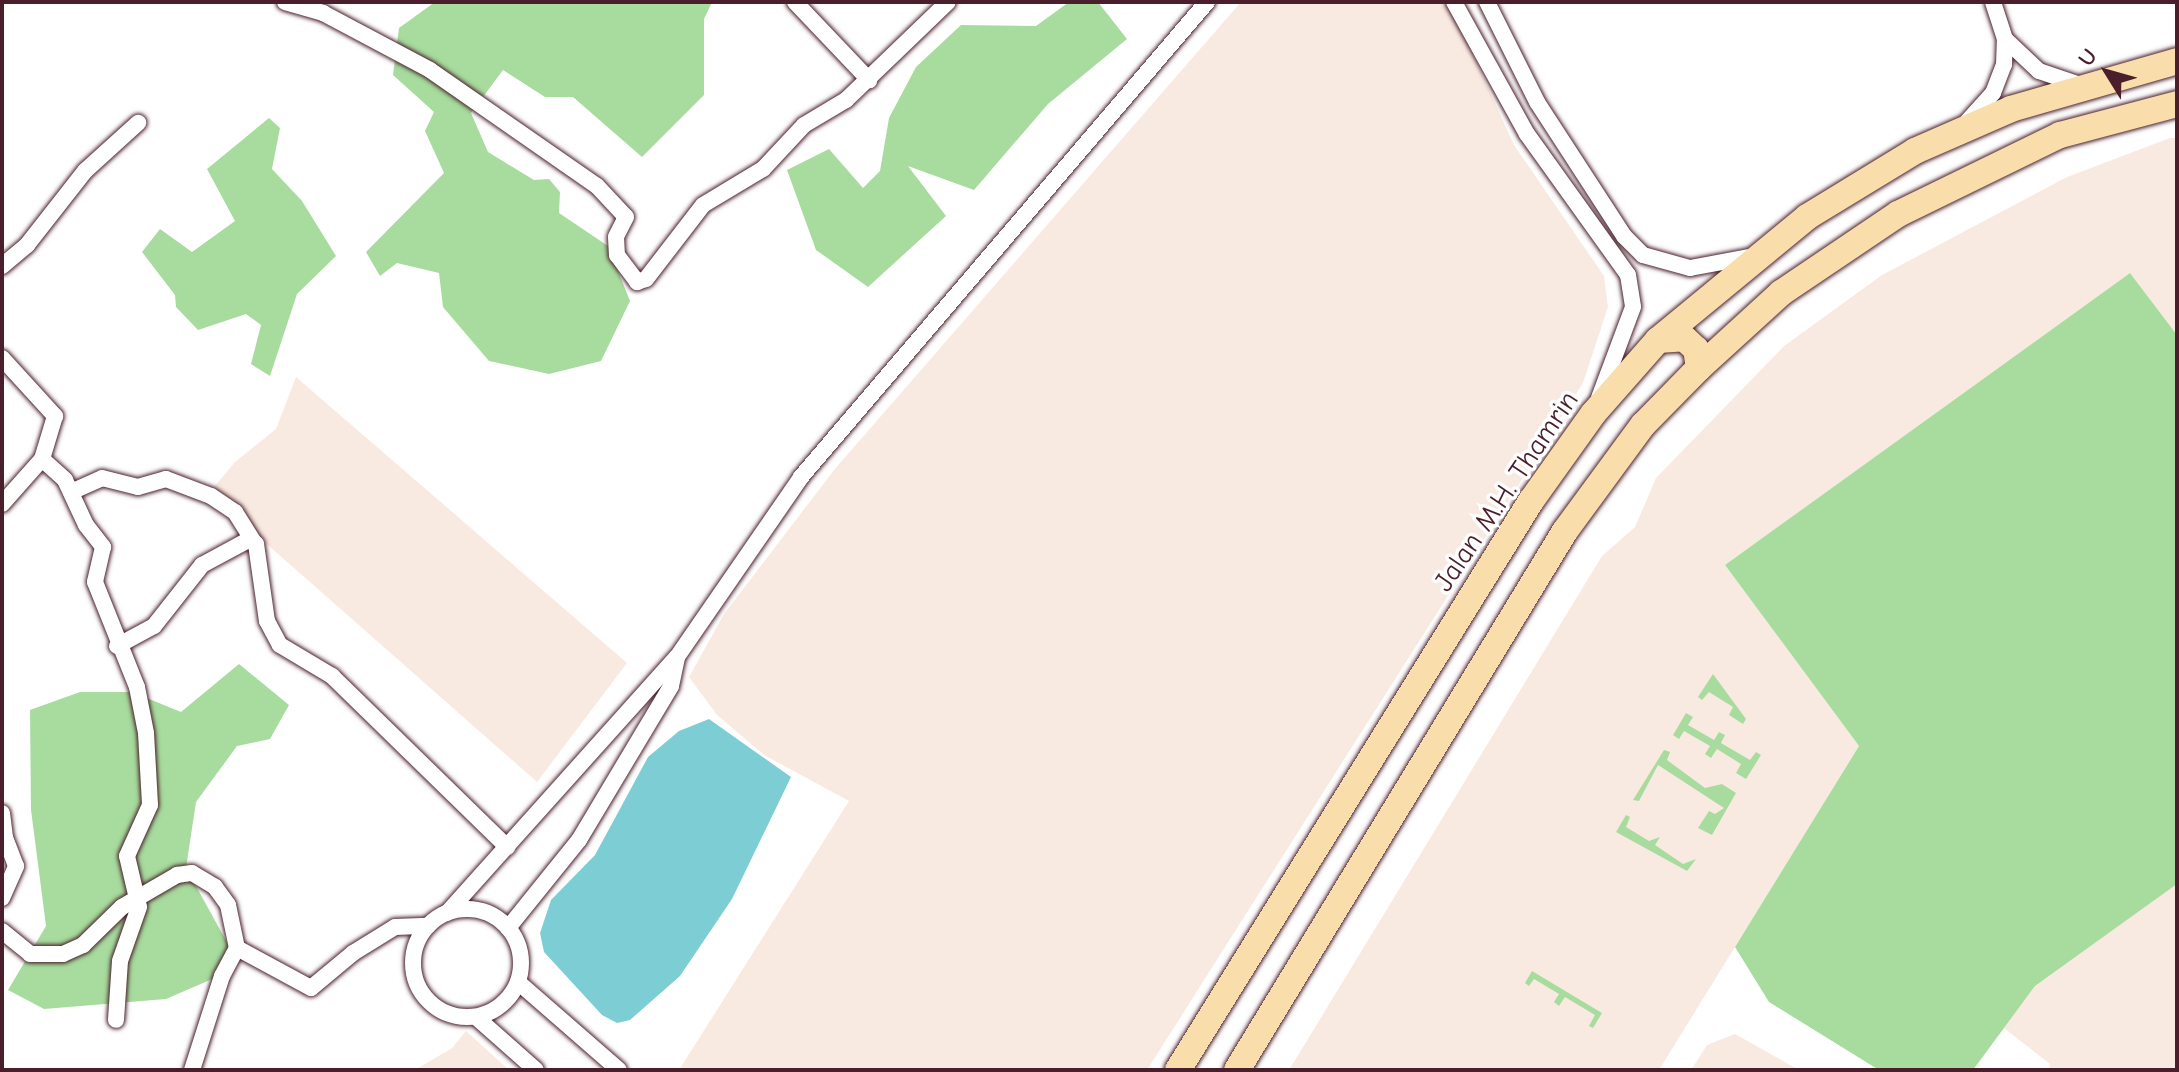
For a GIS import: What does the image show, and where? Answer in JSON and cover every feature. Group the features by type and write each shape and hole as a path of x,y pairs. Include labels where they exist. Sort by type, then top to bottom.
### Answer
{"main road":[{"name":"Jalan M.H. Thamrin","path":"1178,1070 1531,501 1593,414 1658,340 1754,256 1876,173 1962,128 2084,86 2177,61"},
{"path":"2132,73 2140,110"},
{"path":"1237,1070 1565,531 1643,425 1731,335 1781,293 1898,214 2060,135 2140,110 2177,104"},
{"path":"1698,303 1702,319 1714,333 1731,335"},
{"path":"1658,340 1684,338 1696,349 1699,368"}],"street":[{"path":"285,2 323,7 430,70 597,186 626,217 616,237 617,255 637,282 646,279 703,205 763,169 804,125 869,80 948,2"},
{"path":"795,2 869,80"},
{"path":"1487,2 1537,102 1624,236 1643,255 1690,268 1754,256"},
{"path":"1962,128 1993,93 2004,65 2005,39 1993,2"},
{"path":"447,913 480,911 508,928 521,960 518,982 497,1009 476,1017 443,1013 418,989 413,956 428,926 447,913 677,657 801,477 1204,3"},
{"path":"1459,4 1527,134 1628,275 1633,307 1627,331 1593,414"},
{"path":"2005,39 2039,71 2084,86"},
{"path":"2,266 27,245 85,171 138,123"},
{"path":"2,358 55,416 42,459 2,504"},
{"path":"42,459 71,492 103,547 95,582 117,646 137,687 152,786 144,822 127,856 140,898 120,961 116,1020"},
{"path":"71,492 102,478 138,487 166,479 211,496 235,512 253,541 267,621 280,645 332,676 507,847"},
{"path":"117,646 154,626 202,565 237,542 253,541"},
{"path":"508,928 586,828 671,686 677,657"},
{"path":"2,813 5,838 2,877"},
{"path":"2,898 16,866 5,838"},
{"path":"2,931 20,950 63,954 83,945 112,914 177,875 206,879 228,905 237,948 222,976 192,1070"},
{"path":"237,948 311,988 395,927 428,926"},
{"path":"518,982 619,1070"},
{"path":"476,1017 536,1070"}],"shaded area":[{"path":"1241,2 1449,2 1514,145 1604,276 1608,307 1583,383 1147,1070 679,1070 849,801 764,755 717,715 689,677 724,614 834,470"},
{"path":"2177,138 2177,335 2130,273 1725,565 1859,746 1659,1070 1289,1070 1602,556 1635,527 1656,478 1784,346 1882,275 2067,177"},
{"path":"296,377 627,663 537,782 209,493 235,462 276,429"},
{"path":"2177,884 2177,1070 2049,1070 2050,1064 2004,1028 2035,986"},
{"path":"466,1031 509,1070 415,1070 452,1048"},
{"path":"1735,1034 1799,1070 1691,1070 1707,1045"}],"green space":[{"path":"435,2 712,2 704,19 704,95 642,157 573,97 545,97 503,70 471,113 488,152 534,180 549,179 560,192 559,213 608,246 630,301 601,361 549,374 489,361 443,307 439,273 397,263 380,276 366,252 444,173 425,131 434,112 393,75 399,28"},
{"path":"1069,2 1098,2 1127,39 1048,104 974,190 908,166 946,216 868,287 816,250 787,170 829,149 863,188 880,171 889,118 916,67 961,25 1036,26"},
{"path":"269,118 280,128 272,169 302,201 336,256 297,294 270,376 251,364 261,325 246,314 198,330 176,307 175,295 142,252 160,229 192,252 235,221 207,169"},
{"path":"2130,273 2177,335 2177,884 2035,986 1973,1070 1879,1070 1769,1002 1735,947 1859,746 1725,565"},
{"path":"239,664 289,705 270,739 237,746 196,802 186,868 229,946 219,976 166,999 44,1009 8,990 46,926 31,810 30,710 80,692 132,692 181,712"},
{"path":"1713,674 1746,719 1743,724 1729,715 1733,707 1709,692 1702,700 1698,697"},
{"path":"1686,713 1693,717 1688,725 1714,740 1719,732 1725,735 1721,743 1750,760 1756,752 1761,755 1746,779 1736,773 1741,764 1717,749 1711,758 1705,754 1710,746 1684,731 1679,739 1673,735"},
{"path":"1664,750 1670,752 1667,760 1705,788 1722,784 1736,793 1712,835 1698,828 1709,811 1715,814 1724,808 1658,765 1639,801 1633,800"},
{"path":"1626,815 1630,817 1626,827 1649,841 1660,837 1655,845 1683,864 1696,859 1687,871 1616,832"},
{"path":"1532,971 1602,1013 1593,1028 1589,1026 1595,1015 1565,997 1559,1006 1554,1002 1559,994 1534,979 1529,986 1525,983"}],"water":[{"path":"709,719 791,777 732,899 680,976 630,1020 617,1023 602,1015 544,952 540,933 551,900 595,855 648,757 679,731"}]}
